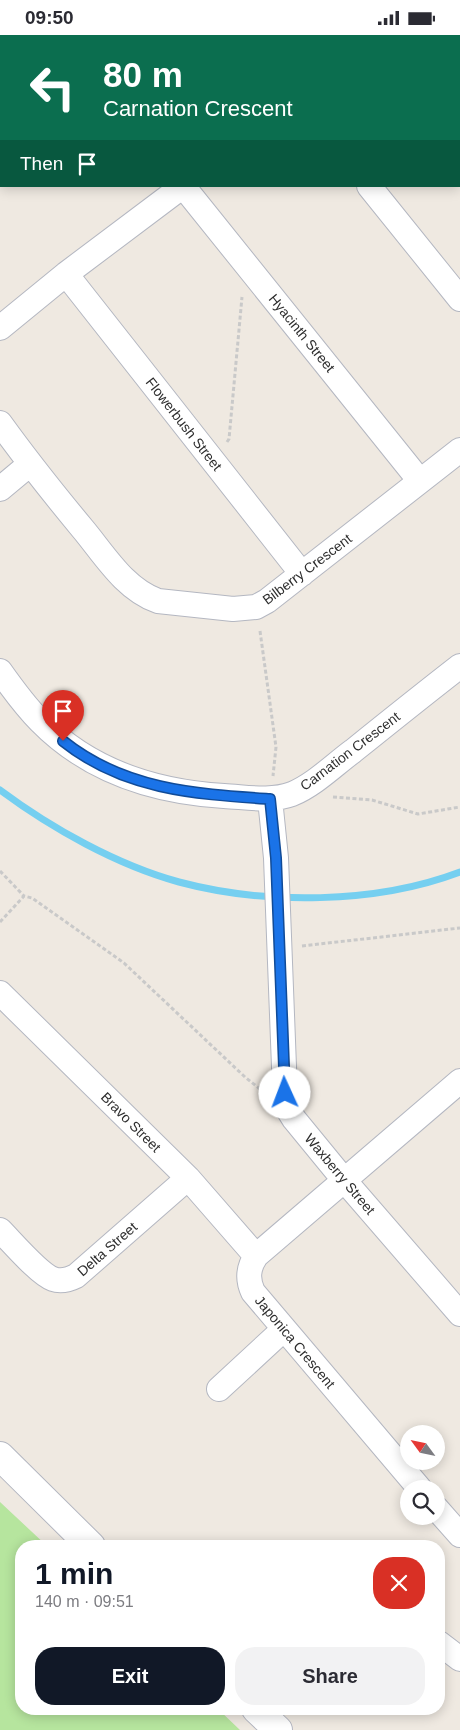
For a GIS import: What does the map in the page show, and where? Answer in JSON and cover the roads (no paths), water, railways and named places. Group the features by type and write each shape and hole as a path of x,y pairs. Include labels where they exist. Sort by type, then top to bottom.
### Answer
{"street":[{"path":"0,328 66,274 182,187"},
{"name":"Hyacinth Street","path":"184,187 420,481"},
{"path":"370,187 460,299"},
{"name":"Flowerbush Street","path":"66,274 302,574"},
{"name":"Bilberry Crescent","path":"0,423 30,465 120,575 134,587 148,597 158,601 233,609 256,607 267,601 460,450"},
{"path":"0,489 30,465"},
{"name":"Carnation Crescent","path":"281,796 319,778 460,666"},
{"path":"0,671 25,704 50,730 72,748 109,770 145,783 189,792 281,796"},
{"name":"Waxberry Street","path":"281,796 276,858 278,939 285,1093 289,1111 344,1180 460,1314"},
{"name":"Bravo Street","path":"0,993 188,1179 256,1256"},
{"path":"256,1256 344,1180 456,1092"},
{"name":"Delta Street","path":"0,1230 47,1277 69,1280 188,1179"},
{"name":"Japonica Crescent","path":"256,1256 249,1273 251,1287 284,1329 412,1480"},
{"path":"219,1389 284,1329"},
{"path":"0,1456 85,1540"},
{"path":"445,1518 460,1535"},
{"path":"445,1648 460,1659"},
{"path":"262,1715 278,1730"}],"waterway":[{"path":"0,790 41,818 85,844 132,866 179,882 212,889 247,895 320,898 393,890 427,883 460,872"}]}
